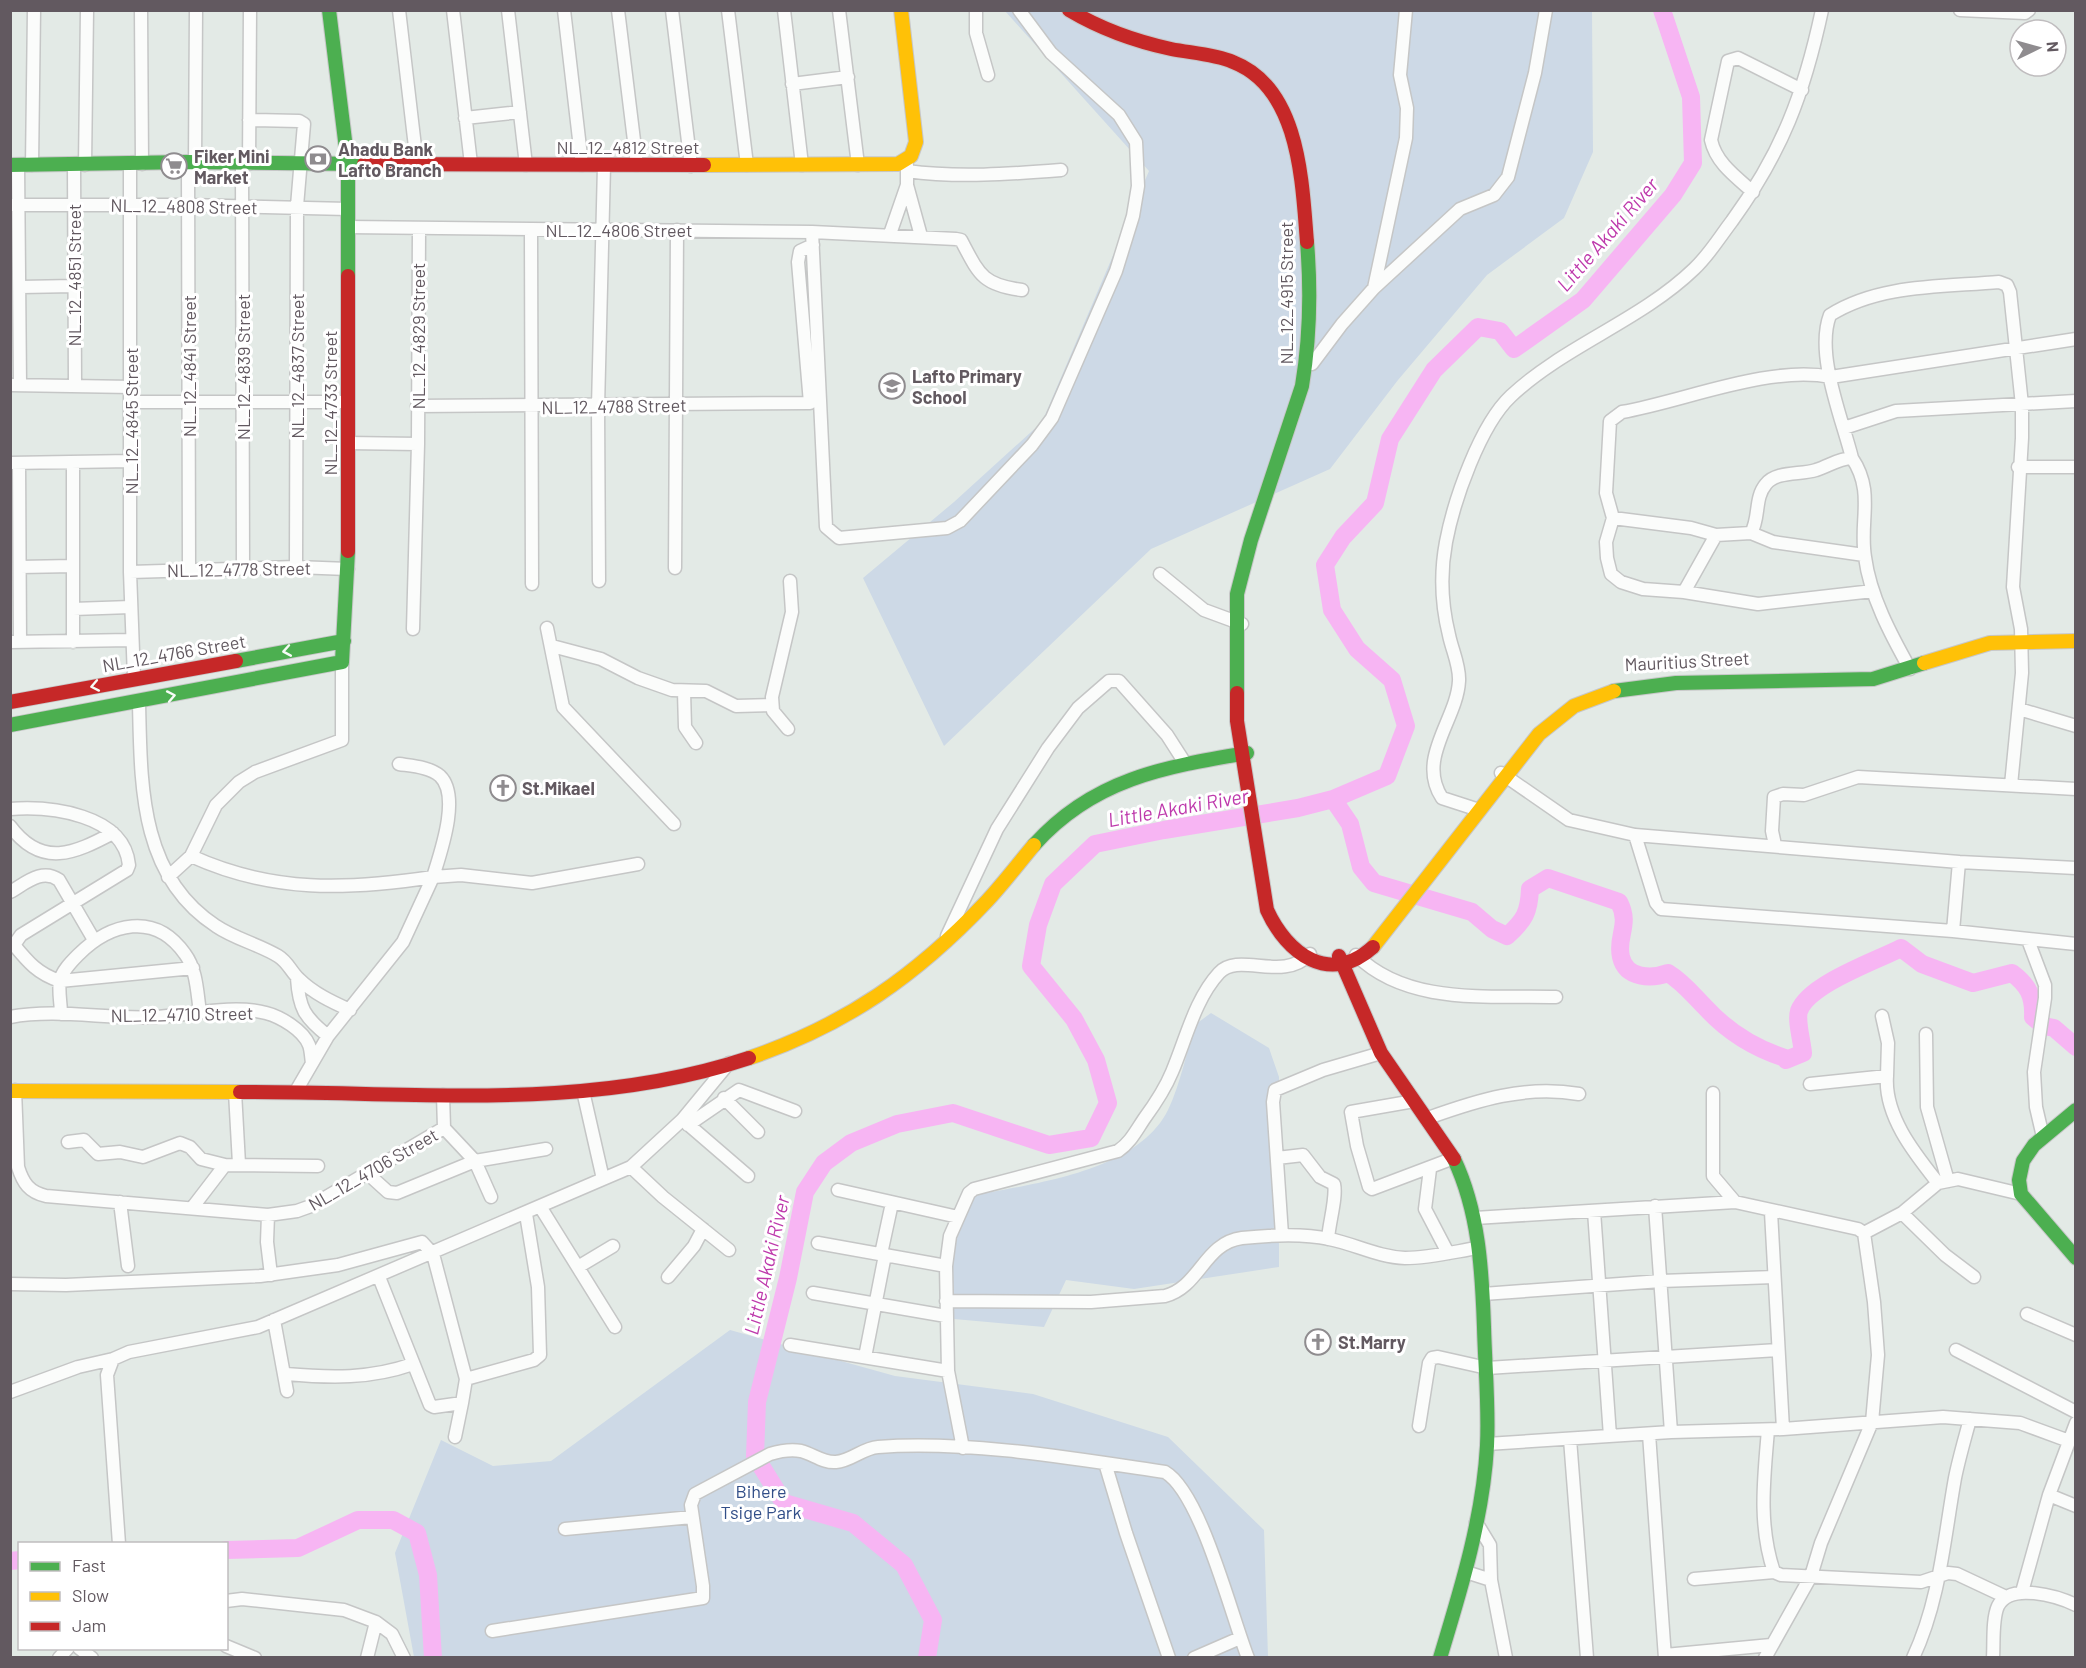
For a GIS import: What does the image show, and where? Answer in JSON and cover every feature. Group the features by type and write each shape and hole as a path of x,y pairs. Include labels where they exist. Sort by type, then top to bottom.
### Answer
{"street":[{"path":"32,165 34,10"},
{"name":"NL_12_4851 Street","path":"75,385 74,206 79,165 87,10"},
{"name":"NL_12_4845 Street","path":"135,678 131,640 130,572 132,387 130,204 136,164 141,10"},
{"name":"NL_12_4841 Street","path":"189,570 189,205 196,10"},
{"name":"NL_12_4839 Street","path":"243,569 243,207 249,120 250,10"},
{"name":"NL_12_4733 Street","path":"329,10 348,165 348,569 342,662"},
{"path":"399,10 417,164"},
{"path":"453,10 471,164"},
{"path":"508,10 526,165"},
{"path":"564,10 582,165"},
{"path":"618,10 637,165"},
{"path":"672,10 691,166"},
{"path":"728,10 747,165"},
{"path":"839,10 858,165"},
{"path":"901,10 916,142 914,153 907,166 907,185 921,236"},
{"path":"976,10 976,33 988,75"},
{"path":"812,238 826,527 835,537 844,538 955,526 1032,445 1052,418 1116,271 1133,216 1138,186 1138,150 1128,126 1051,53 1019,10"},
{"name":"NL_12_4915 Street","path":"1069,10 1102,29 1130,39 1231,61 1245,68 1267,85 1284,114 1291,133 1300,183 1305,235 1308,303 1306,364 1302,386 1239,583 1239,623 1244,754 1258,841 1269,891 1279,921 1310,954"},
{"name":"NL_12_4915 Street","path":"1079,10 1119,31 1241,59 1260,71 1279,93 1295,129 1307,192 1314,274 1312,364 1308,388 1245,584 1239,623"},
{"path":"1374,288 1406,138 1407,108 1400,75 1406,10"},
{"path":"1312,364 1342,324 1374,288 1460,208 1494,195 1508,177 1535,73 1546,10"},
{"path":"1476,810 1442,798 1436,786 1434,767 1437,747 1459,684 1442,605 1442,568 1446,539 1460,495 1484,435 1502,406 1522,387 1660,298 1708,255 1753,192 1786,133 1812,57 1822,10"},
{"path":"1960,10 2029,10"},
{"path":"784,11 802,165"},
{"path":"1753,192 1719,160 1713,150 1711,140 1728,61 1738,58 1802,90"},
{"path":"792,84 848,77"},
{"path":"465,118 520,112"},
{"name":"NL_12_4837 Street","path":"249,120 300,121 304,124 297,206 296,567"},
{"name":"NL_12_4812 Street","path":"14,165 192,162 348,165 907,166"},
{"path":"14,165 15,239 21,287 15,385 132,387"},
{"path":"599,580 598,407 604,166"},
{"path":"907,166 1004,175 1061,170"},
{"path":"890,234 907,185"},
{"name":"NL_12_4808 Street","path":"15,205 297,206 348,209"},
{"name":"NL_12_4806 Street","path":"348,227 677,230 812,238 890,234 921,236 961,240 973,264 990,283 997,287 1022,290"},
{"name":"NL_12_4829 Street","path":"413,629 418,444 418,229"},
{"path":"531,230 532,584"},
{"path":"675,568 677,230"},
{"name":"NL_12_4788 Street","path":"417,406 598,407 810,403 798,262 800,251 812,238"},
{"path":"1908,664 1873,591 1864,555 1866,488 1859,468 1851,458 1825,348 1825,328 1830,315 1848,303 1888,292 1998,282 2007,285 2010,292 2022,405 2013,587 2021,635 2022,673 2011,785"},
{"path":"21,287 74,286"},
{"path":"1873,591 1758,604 1684,592 1643,590 1621,582 1611,574 1606,542 1612,518 1606,493 1610,421 1614,416 1746,383 1810,373 1831,377 2076,339"},
{"path":"1844,428 1896,411 2076,401"},
{"path":"131,402 347,402"},
{"path":"348,443 418,444"},
{"path":"1751,533 1757,524 1759,499 1766,484 1776,477 1816,470 1839,459 1851,458"},
{"path":"131,460 15,463 20,567 15,642 131,640"},
{"path":"73,642 74,462"},
{"path":"2018,467 2076,467"},
{"path":"1612,518 1691,528 1716,535 1751,533 1773,542 1864,555"},
{"path":"1684,592 1716,535"},
{"path":"20,567 73,566"},
{"name":"NL_12_4778 Street","path":"130,572 296,567 348,569"},
{"path":"1160,574 1204,610 1239,623"},
{"path":"788,729 772,705 792,612 790,581"},
{"path":"73,609 131,607"},
{"path":"547,628 564,707 674,824"},
{"name":"Mauritius Street","path":"1356,955 1398,911 1503,774 1553,721 1574,706 1609,692 1676,683 1862,680 1908,664 2021,635 2076,629"},
{"name":"Mauritius Street","path":"2021,635 2076,641"},
{"name":"NL_12_4766 Street","path":"10,702 344,641"},
{"path":"552,646 601,659 656,685 684,692 706,691 736,706 772,705"},
{"path":"10,725 140,703 342,662 342,740 255,772 239,782 216,805 191,856 168,877"},
{"path":"942,945 998,829 1048,748 1078,708 1109,681 1114,679 1119,681 1167,735 1185,763"},
{"path":"684,692 685,728 696,743"},
{"path":"140,703 143,803 168,877 181,895 214,926 235,938 277,955 290,966 297,978 329,1000 350,1010"},
{"path":"2019,709 2076,726"},
{"path":"13,1090 296,1091 493,1097 583,1091 666,1078 730,1062 819,1031 851,1014 942,945 987,901 1042,836 1076,806 1151,772 1185,763 1244,754"},
{"path":"296,1091 328,1036 403,942 433,877 445,839 448,798 446,785 440,776 431,771 399,765"},
{"path":"1503,774 1569,820 1635,835 1959,862 2076,868"},
{"path":"1775,845 1772,802 1774,797 1804,795 1857,777 2076,789"},
{"path":"10,809 89,819 113,832 129,860 127,870 21,935 12,945 34,969 44,976 60,981 193,968"},
{"path":"10,826 30,845 57,855 80,850 113,832"},
{"path":"1635,835 1656,903 1660,909 1953,931 2076,944"},
{"path":"191,856 237,874 286,885 318,888 461,875 531,883 638,864"},
{"path":"1953,931 1959,862"},
{"path":"10,892 39,876 52,876 59,880 70,904 94,940"},
{"path":"61,1014 60,981 67,966 94,940 122,927 148,928 176,944 193,968 200,1012"},
{"path":"2028,940 2045,985 2043,1016 2038,1030 2034,1072 2036,1107 2043,1137"},
{"path":"963,1448 948,1371 946,1266 948,1242 969,1193 1076,1164 1124,1146 1160,1097 1203,997 1224,968 1238,966 1287,968 1310,954 1340,960 1356,955 1382,974 1424,992 1556,997"},
{"path":"1340,960 1381,1053 1454,1158 1468,1188 1474,1218 1483,1294 1487,1368 1487,1444 1466,1572 1440,1658"},
{"path":"297,978 298,995 307,1020 328,1036"},
{"name":"NL_12_4710 Street","path":"10,1017 61,1014 145,1017 200,1012 266,1013 289,1024 302,1035 309,1045 312,1063"},
{"path":"1882,1016 1888,1043 1889,1102 1910,1146 1943,1182"},
{"path":"1926,1034 1927,1107 1943,1182"},
{"path":"1282,1235 1273,1102 1275,1090 1323,1070 1381,1053"},
{"path":"685,1122 730,1062"},
{"path":"1810,1084 1887,1076"},
{"name":"NL_12_4706 Street","path":"13,1090 13,1167 27,1187 40,1195 268,1215 297,1211 311,1206 444,1128 444,1095"},
{"path":"1428,1118 1505,1094 1553,1090 1579,1094"},
{"path":"583,1091 603,1179"},
{"path":"10,1392 78,1367 113,1359 129,1352 253,1329 379,1277 632,1167 685,1122 733,1092 745,1091 795,1111"},
{"path":"235,1092 239,1164"},
{"path":"1713,1092 1713,1176 1735,1202"},
{"path":"724,1098 758,1132"},
{"path":"1414,1101 1353,1110 1351,1114 1357,1146 1370,1188 1430,1169 1454,1158"},
{"path":"2076,1110 2043,1137 2023,1161 2019,1180 2021,1194 2076,1258"},
{"path":"685,1122 748,1176"},
{"path":"444,1128 475,1161 491,1197"},
{"path":"68,1142 84,1140 98,1154 124,1152 137,1157 180,1143 190,1147 201,1159 225,1165 318,1166"},
{"path":"367,1173 388,1192 397,1193 475,1161 546,1149"},
{"path":"1277,1158 1303,1155 1320,1177 1334,1184 1336,1196 1330,1209 1328,1239"},
{"path":"192,1208 225,1165"},
{"path":"632,1167 729,1250"},
{"path":"1430,1169 1425,1209 1448,1253"},
{"path":"1864,1233 1902,1213 1943,1182 1958,1179 2021,1194"},
{"path":"838,1190 958,1217"},
{"path":"120,1202 128,1266"},
{"path":"1474,1218 1735,1202 1755,1205 1771,1212 1858,1229 1864,1233 1875,1302 1878,1355 1872,1422 1821,1543 1811,1576 1765,1658"},
{"path":"865,1357 892,1203"},
{"path":"1655,1206 1671,1432"},
{"path":"541,1208 615,1328"},
{"path":"1594,1211 1610,1436"},
{"path":"1771,1212 1783,1429"},
{"path":"1902,1213 1945,1255 1974,1277"},
{"path":"466,1379 534,1360 540,1355 538,1287 526,1214"},
{"path":"268,1215 267,1242 271,1275"},
{"path":"668,1277 694,1246 703,1229"},
{"path":"946,1301 1091,1302 1165,1296 1186,1285 1215,1248 1240,1238 1282,1235 1328,1239 1383,1255 1404,1258 1477,1248"},
{"path":"10,1284 66,1285 271,1275 338,1264 416,1243 427,1244 433,1254 466,1379 455,1437"},
{"path":"818,1243 946,1266"},
{"path":"578,1267 613,1246"},
{"path":"379,1277 431,1407 462,1403"},
{"path":"1483,1294 1661,1281 1774,1277"},
{"path":"813,1293 946,1316"},
{"path":"2027,1314 2076,1335"},
{"path":"274,1320 286,1374 287,1392"},
{"path":"790,1345 948,1371"},
{"path":"1419,1426 1428,1363 1432,1358 1438,1357 1487,1368 1778,1350"},
{"path":"1956,1350 2076,1412"},
{"path":"113,1359 107,1375 118,1538"},
{"path":"286,1374 345,1378 381,1374 413,1364"},
{"path":"1487,1444 1671,1432 1768,1430 1943,1417 2020,1423 2069,1441"},
{"path":"1913,1658 1933,1604 1944,1564 1956,1474 1970,1419"},
{"path":"2022,1592 2049,1495 2076,1423"},
{"path":"1768,1430 1762,1505 1769,1558 1774,1572"},
{"path":"1649,1434 1665,1656 1771,1645"},
{"path":"1570,1439 1587,1658"},
{"path":"492,1631 703,1598 691,1505 695,1494 770,1454 783,1450 802,1451 831,1462 847,1459 863,1450 879,1447 963,1448 1105,1463 1165,1472 1179,1484 1199,1521 1248,1658"},
{"path":"1105,1463 1126,1533 1169,1658"},
{"path":"2049,1495 2076,1506"},
{"path":"565,1529 692,1517"},
{"path":"1476,1522 1490,1545 1491,1580 1506,1658"},
{"path":"1466,1572 1491,1580"},
{"path":"1694,1580 1774,1572 1781,1575 1921,1582 1948,1573 1970,1578 2006,1597"},
{"path":"1993,1658 1997,1607 2006,1597 2022,1592 2076,1605"},
{"path":"228,1601 242,1599 344,1610 376,1622 392,1634 404,1658"},
{"path":"367,1658 376,1622"},
{"path":"1194,1658 1240,1638"},
{"path":"228,1647 255,1658"}],"green space":[{"path":"1005,11 1592,11 1593,152 1564,218 1487,275 1398,380 1330,469 1151,549 944,746 863,578 954,502 1042,422 1149,171"},
{"path":"1211,1013 1269,1048 1279,1077 1279,1267 1134,1289 1066,1280 1044,1327 943,1318 942,1250 965,1197 1078,1173 1132,1149 1153,1132 1168,1110 1196,1024"},
{"name":"Bihere Tsige Park","path":"730,1330 895,1376 1033,1394 1168,1437 1264,1530 1268,1657 414,1657 395,1553 441,1440 493,1466 551,1461"}],"waterway":[{"name":"Little Akaki River","path":"927,1658 933,1620 904,1565 853,1523 784,1503 755,1456 757,1402 788,1278 805,1192 824,1163 851,1143 897,1124 953,1113 1049,1145 1091,1138 1108,1103 1096,1060 1074,1019 1031,966 1038,925 1053,884 1095,844 1298,808 1333,799 1387,776 1406,726 1392,680 1357,649 1332,610 1325,565 1343,537 1375,503 1390,439 1434,370 1478,327 1500,331 1514,349 1583,300 1673,195 1693,163 1691,97 1662,10"},
{"path":"1333,799 1350,824 1361,867 1374,883 1472,912 1492,929 1507,936 1525,915 1529,904 1530,889 1548,878 1619,902 1624,917 1620,950 1628,970 1640,976 1668,973 1732,1032 1786,1060 1803,1053 1798,1015 1805,1001 1844,974 1901,948 1922,964 1973,983 2012,973 2029,992 2033,1017 2044,1026 2054,1028 2076,1047"},
{"name":"Little Akaki River","path":"228,1550 298,1548 358,1520 393,1520 417,1533 428,1575 433,1658"},
{"name":"Little Akaki River","path":"10,1561 18,1560"}],"traffic: fast":[{"path":"329,10 348,165 348,276"},
{"path":"10,165 188,162 364,164"},
{"path":"1237,693 1237,594 1251,540 1302,386 1309,314 1307,242"},
{"path":"10,725 342,662 348,551"},
{"path":"236,661 344,641"},
{"path":"1614,691 1676,683 1873,679 1924,663"},
{"path":"1034,845 1080,805 1105,791 1159,771 1247,753"},
{"path":"2076,1110 2034,1145 2023,1161 2019,1180 2021,1194 2076,1258"},
{"path":"1440,1658 1476,1527 1487,1446 1483,1306 1478,1242 1469,1200 1454,1159"}],"traffic: slow":[{"path":"704,165 898,164 911,156 916,142 901,10"},
{"path":"1924,663 1990,643 2076,641"},
{"path":"1373,947 1539,734 1574,706 1614,691"},
{"path":"749,1058 784,1045 848,1014 906,975 933,953 987,901 1034,845"},
{"path":"10,1091 240,1092"}],"traffic: jam":[{"path":"1069,10 1106,29 1131,38 1171,49 1226,59 1255,75 1272,93 1285,115 1293,139 1303,192 1307,242"},
{"path":"364,164 704,165"},
{"path":"348,276 348,551"},
{"path":"10,702 236,661"},
{"path":"1237,693 1237,721 1267,910 1286,940 1311,960 1326,964 1341,964 1357,958 1373,947"},
{"path":"1339,956 1381,1053 1454,1159"},
{"path":"240,1092 432,1095 560,1093 624,1086 687,1075 749,1058"}],"place":[{"name":"Ahadu Bank Lafto Branch","path":"318,159"},
{"name":"Fiker Mini Market","path":"174,166"},
{"name":"Lafto Primary School","path":"892,386"},
{"name":"St.Mikael","path":"503,788"},
{"name":"St.Marry","path":"1318,1342"}]}
